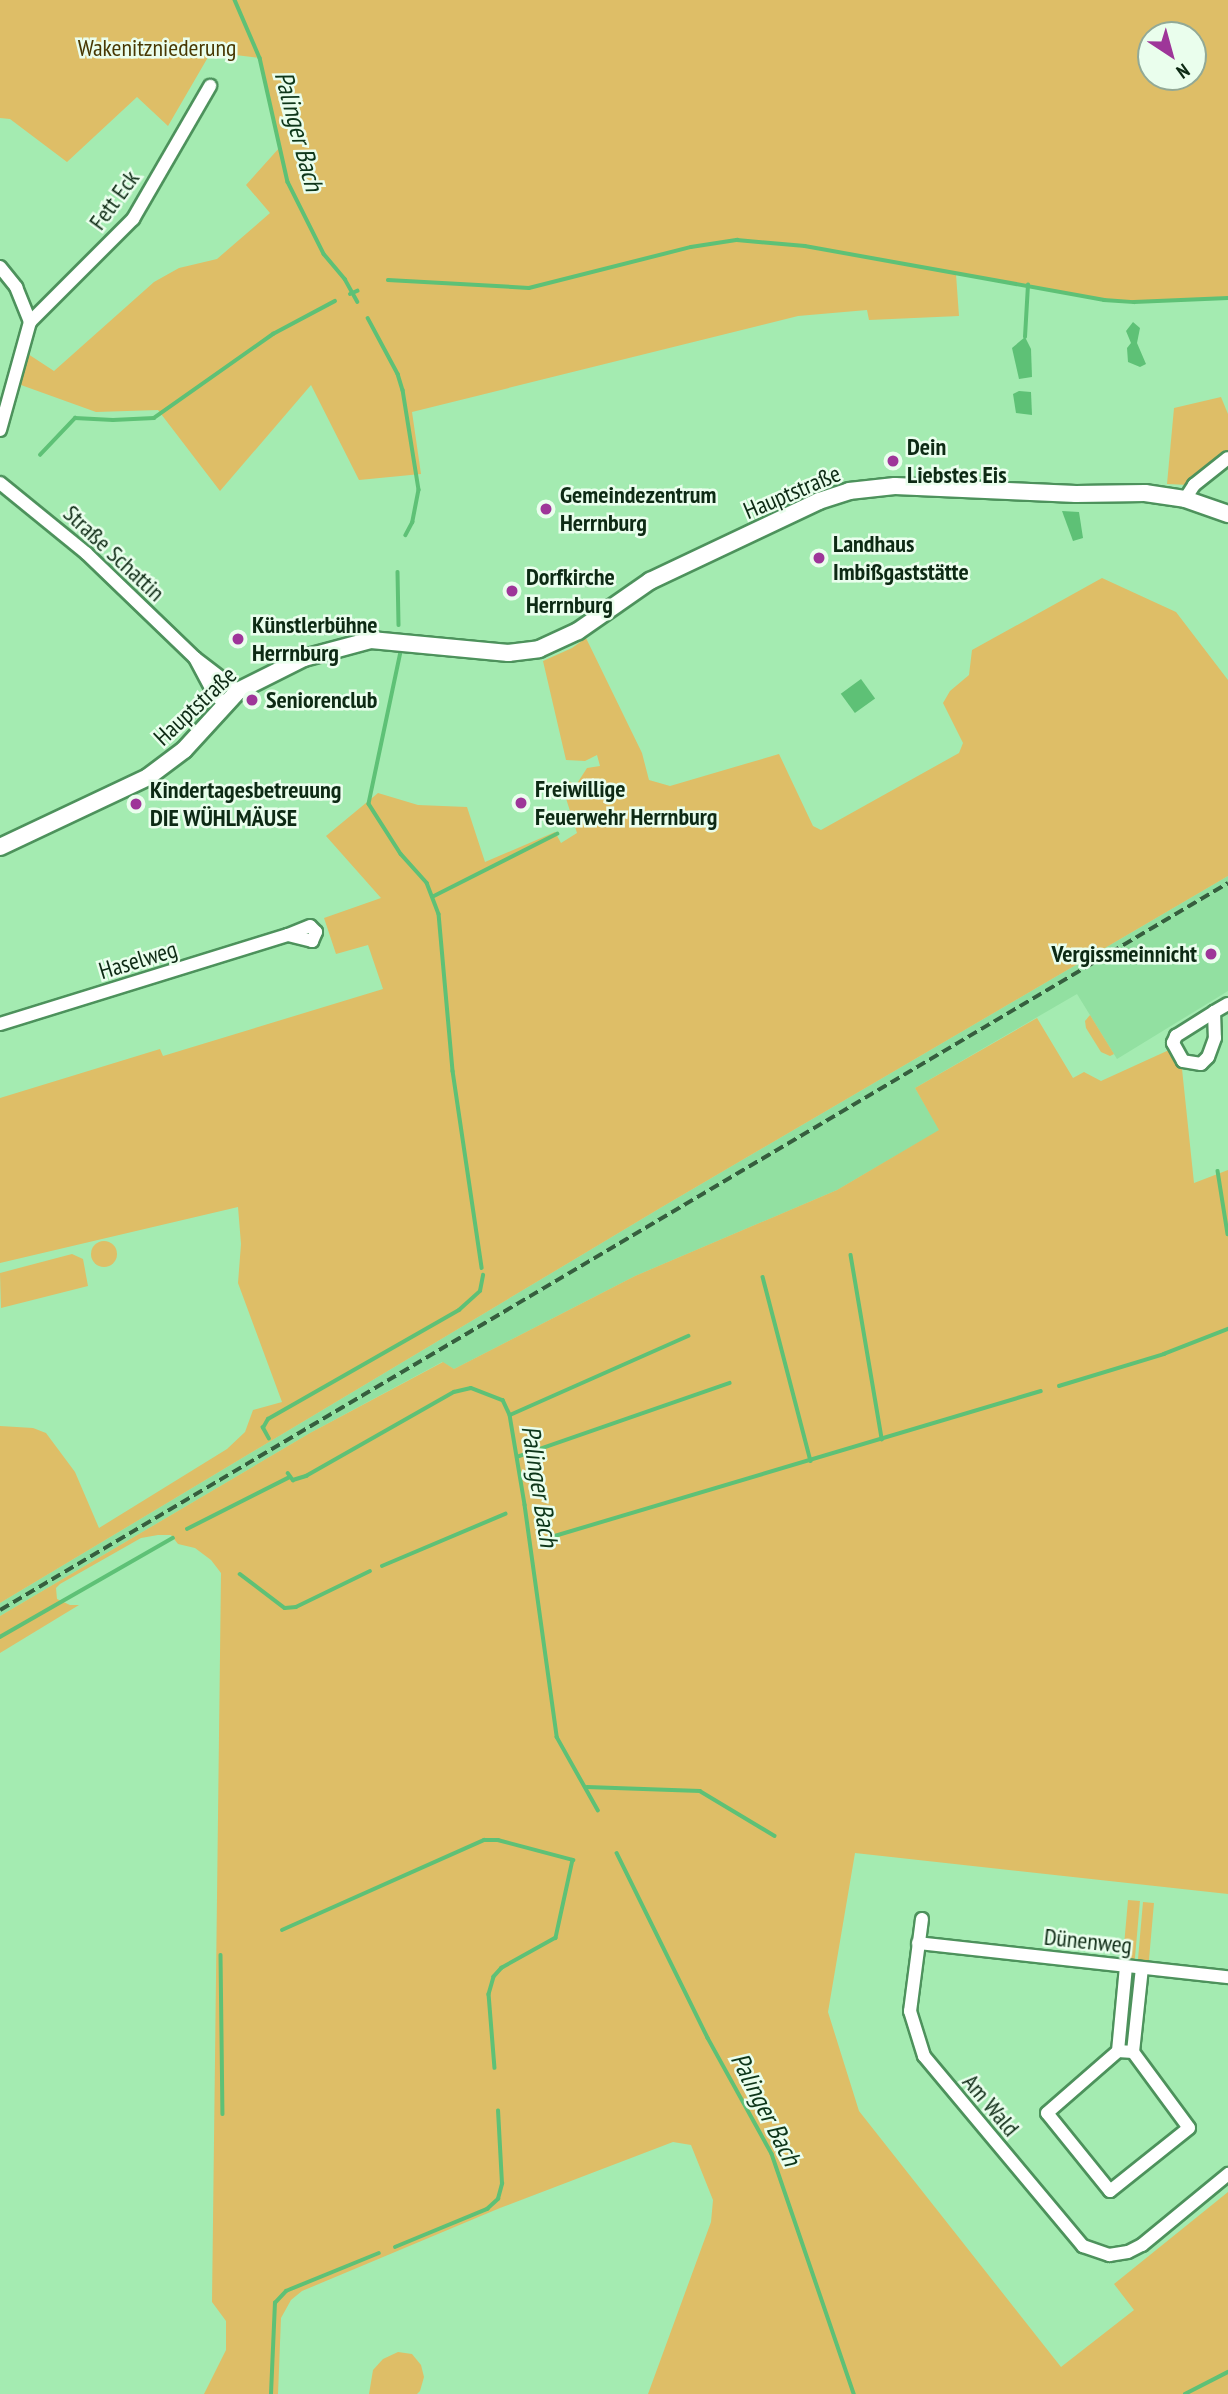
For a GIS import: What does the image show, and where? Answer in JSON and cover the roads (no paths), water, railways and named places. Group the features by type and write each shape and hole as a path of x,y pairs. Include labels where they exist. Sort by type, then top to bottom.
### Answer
{"main road":[{"name":"Hauptstraße","path":"0,847 148,777 184,750 238,691 278,670 330,649 353,643 388,640 508,653 539,649 578,631 650,581 819,501 868,486 1076,494 1145,493 1185,499 1228,514"}],"street":[{"name":"Fett Eck","path":"0,430 30,322 133,219 211,86"},
{"path":"0,267 16,287 30,322"},
{"path":"1185,499 1194,485 1228,458"},
{"name":"Straße Schattin","path":"0,483 86,553 195,658 238,691"},
{"name":"Straße Schattin","path":"195,658 213,692 224,704"},
{"name":"Haselweg","path":"0,1024 288,934"},
{"path":"1214,1012 1215,1038 1209,1057 1201,1064 1183,1061 1173,1043 1176,1036 1214,1012 1228,1004"},
{"name":"Am Wald","path":"922,1919 910,2011 924,2056 1077,2240 1091,2250 1110,2255 1128,2252 1142,2245 1228,2174"},
{"name":"Dünenweg","path":"918,1943 1228,1977"},
{"path":"1126,1967 1118,2051 1047,2113 1110,2191 1189,2128 1133,2052 1142,1968"},
{"path":"1118,2051 1133,2052"}],"waterway":[{"name":"Palinger Bach","path":"235,0 260,58 288,182 324,254 345,279 358,302"},
{"path":"388,280 529,288 691,247 737,240 805,246 1104,300 1134,302 1228,298"},
{"path":"1025,337 1028,285"},
{"name":"Palinger Bach","path":"350,294 357,291"},
{"path":"40,455 75,418 154,418 273,334 335,301"},
{"name":"Palinger Bach","path":"368,318 398,374 403,390 419,490 413,522 406,535"},
{"name":"Palinger Bach","path":"398,572 399,625"},
{"name":"Palinger Bach","path":"401,652 369,804 401,854 427,883 439,914 453,1071 482,1268"},
{"path":"434,896 557,834"},
{"path":"1218,1171 1228,1234"},
{"path":"851,1255 882,1439"},
{"path":"269,1439 263,1428 268,1419 459,1310 480,1291 483,1275"},
{"path":"763,1277 811,1461"},
{"path":"1059,1386 1164,1354 1228,1329"},
{"path":"510,1415 688,1336"},
{"path":"517,1457 729,1383"},
{"name":"Palinger Bach","path":"288,1473 293,1480 306,1476 454,1392 471,1388 503,1400 510,1415 525,1505 557,1737 598,1810"},
{"path":"548,1538 1041,1391"},
{"path":"187,1529 290,1477"},
{"path":"382,1566 505,1514"},
{"path":"0,1637 173,1538"},
{"path":"240,1574 285,1608 296,1607 370,1571"},
{"path":"587,1787 700,1791 775,1836"},
{"path":"282,1930 484,1840 498,1840 573,1860 556,1938 502,1968 494,1977 489,1994 495,2068"},
{"name":"Palinger Bach","path":"617,1853 708,2038 772,2154 854,2394"},
{"path":"221,1955 223,2114"},
{"path":"395,2247 487,2209 498,2199 502,2184 498,2111"},
{"path":"271,2394 275,2303 286,2291 379,2253"},
{"path":"1185,2394 1228,2372"}],"railway":[{"path":"0,1610 1228,883"}],"place":[{"name":"Dein Liebstes Eis","path":"893,461"},
{"name":"Gemeindezentrum Herrnburg","path":"546,509"},
{"name":"Landhaus Imbißgaststätte","path":"819,558"},
{"name":"Dorfkirche Herrnburg","path":"512,591"},
{"name":"Künstlerbühne Herrnburg","path":"238,639"},
{"name":"Seniorenclub","path":"252,700"},
{"name":"Freiwillige Feuerwehr Herrnburg","path":"521,803"},
{"name":"Kindertagesbetreuung DIE WÜHLMÄUSE","path":"136,804"},
{"name":"Vergissmeinnicht","path":"1211,954"}],"park label":[{"name":"Wakenitzniederung","path":"157,48"}]}
